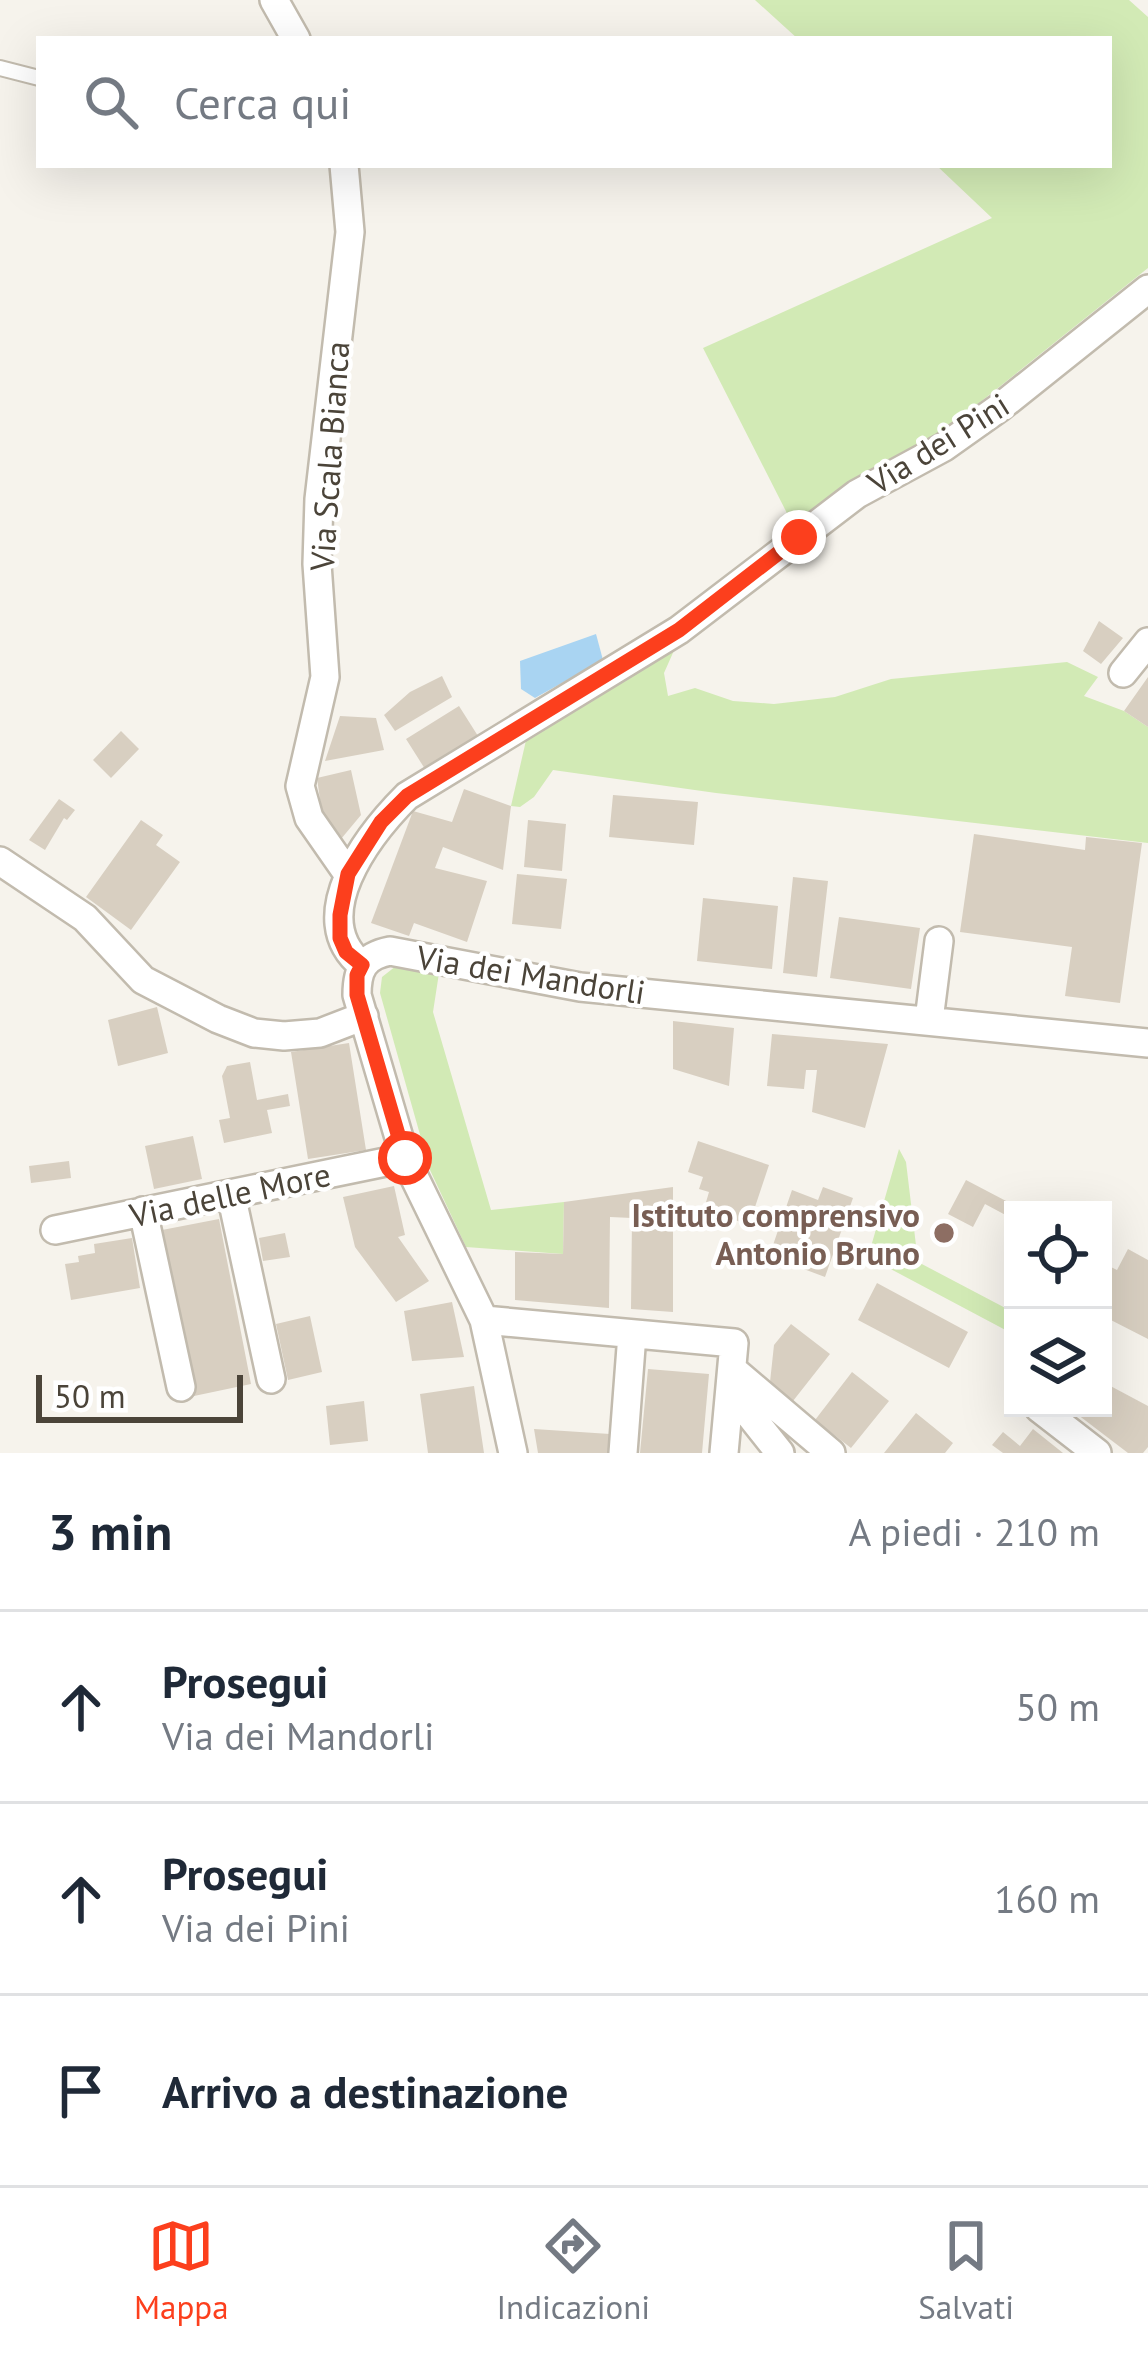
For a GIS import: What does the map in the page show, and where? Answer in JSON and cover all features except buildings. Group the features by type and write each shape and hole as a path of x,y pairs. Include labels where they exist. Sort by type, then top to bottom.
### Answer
{"street":[{"path":"274,0 294,36"},
{"name":"Via Scala Bianca","path":"344,168 350,232 319,499 317,564 326,677 300,785 309,818 348,874"},
{"name":"Via dei Pini","path":"362,965 346,952 340,938 348,874 381,822 407,796 679,630 857,494 944,447 999,408 1148,289"},
{"path":"1124,673 1148,642"},
{"path":"0,861 85,918 143,980 218,1019 254,1033 284,1036 320,1033 364,1016"},
{"path":"929,1020 939,941"},
{"name":"Via dei Mandorli","path":"362,965 373,954 390,951 580,987 1148,1043"},
{"path":"362,965 357,995 405,1158 484,1320 513,1453"},
{"name":"Via delle More","path":"55,1230 405,1158"},
{"path":"231,1193 271,1379"},
{"path":"143,1211 182,1387"},
{"path":"484,1320 632,1334 732,1367 831,1453"},
{"path":"622,1453 632,1334"},
{"path":"724,1453 732,1367"},
{"path":"732,1367 781,1453 805,1431"},
{"path":"1051,1417 1097,1453"}],"lane":[{"path":"0,68 36,77"}],"green space":[{"path":"755,0 1129,0 1148,17 1148,268 934,439 794,527 703,348 992,218 939,168 1112,168 1112,36 795,36"},
{"path":"676,646 664,673 668,696 695,688 733,701 774,704 835,697 891,679 1067,662 1098,677 1084,696 1124,711 1148,727 1148,843 553,770 534,797 520,807 511,806 527,736"},
{"path":"396,966 439,973 433,1012 491,1210 564,1202 563,1254 466,1247 430,1170 380,993 382,977"},
{"path":"899,1149 906,1162 918,1262 1004,1307 1004,1329 868,1257"}],"water":[{"path":"596,634 603,660 535,698 521,689 520,661"}],"place":[{"name":"Istituto comprensivo Antonio Bruno","path":"944,1233"}],"route":[{"path":"405,1158 357,995 362,965 346,952 340,938 348,874 366,843 407,796 679,630 799,537"}]}
